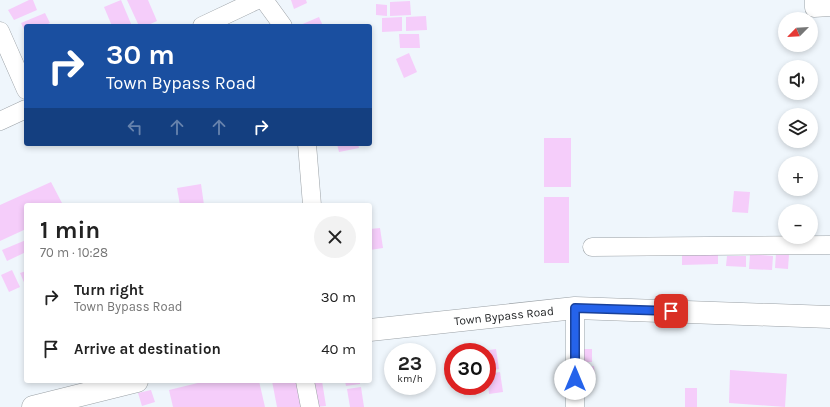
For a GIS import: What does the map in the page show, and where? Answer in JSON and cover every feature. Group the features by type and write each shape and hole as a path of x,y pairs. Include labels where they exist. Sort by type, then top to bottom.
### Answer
{"main road":[{"name":"Town Bypass Road","path":"372,330 575,308 830,317"},
{"path":"33,407 129,383"}],"street":[{"path":"206,24 257,0"},
{"path":"264,0 282,24"},
{"path":"814,0 814,8 830,7"},
{"path":"0,31 24,85"},
{"path":"0,121 24,110"},
{"path":"307,146 312,203"},
{"path":"592,247 830,245"},
{"path":"575,308 575,407"},
{"path":"306,383 310,407"}],"building":[{"path":"29,0 33,0 37,10 14,20 8,10"},
{"path":"121,0 131,24 111,24 104,7"},
{"path":"127,0 148,0 157,21 150,24 138,24"},
{"path":"291,0 306,0 307,3 294,9"},
{"path":"410,1 411,15 390,16 390,2"},
{"path":"376,4 387,5 387,16 376,15"},
{"path":"45,13 50,23 24,24 24,30 21,23"},
{"path":"426,16 427,30 406,31 406,17"},
{"path":"319,17 322,24 303,24"},
{"path":"402,17 402,31 382,32 382,18"},
{"path":"399,34 419,34 420,48 400,48"},
{"path":"409,53 417,72 404,78 396,59"},
{"path":"544,138 571,138 571,187 544,187"},
{"path":"338,146 358,146 359,148 339,152"},
{"path":"51,182 62,203 24,203 24,230 0,241 0,205"},
{"path":"201,184 204,203 180,203 177,188"},
{"path":"734,191 750,192 748,213 732,212"},
{"path":"544,197 569,197 569,263 544,263"},
{"path":"380,228 383,248 372,250 372,229"},
{"path":"24,241 24,253 7,261 2,250"},
{"path":"682,249 718,249 718,264 682,265"},
{"path":"776,253 789,254 788,269 775,268"},
{"path":"750,254 773,256 772,270 749,269"},
{"path":"727,256 746,256 746,267 726,266"},
{"path":"12,270 20,287 9,292 1,275"},
{"path":"24,272 24,282 20,273"},
{"path":"496,349 499,369 496,370"},
{"path":"581,349 592,349 592,362 582,362"},
{"path":"594,366 595,377 585,378 584,367"},
{"path":"730,370 787,374 785,407 729,403"},
{"path":"500,372 503,392 496,393 496,373"},
{"path":"198,383 259,383 265,407 173,407 169,390"},
{"path":"272,383 298,383 304,407 277,407"},
{"path":"311,383 322,383 326,406 315,407"},
{"path":"345,383 360,383 360,384 346,386"},
{"path":"361,387 364,407 350,407 347,389"},
{"path":"685,388 697,388 697,407 685,407"},
{"path":"151,390 155,402 142,406 138,393"}],"route":[{"path":"575,379 575,308 671,311"}]}
